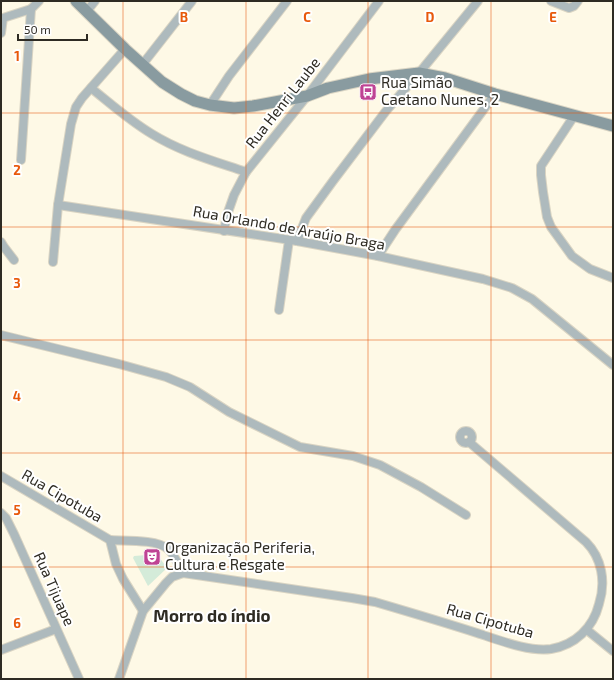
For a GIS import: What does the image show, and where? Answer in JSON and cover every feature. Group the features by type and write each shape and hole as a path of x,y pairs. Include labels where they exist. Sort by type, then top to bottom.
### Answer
{"main road":[{"path":"76,1 124,49 162,82 181,94 210,105 234,108 284,102 307,96 328,88 369,79 419,73 445,78 495,94 574,116 612,123"}],"street":[{"path":"1,33 2,17 31,9 39,1"},
{"path":"87,11 95,1"},
{"path":"142,65 192,1"},
{"path":"210,105 229,76 287,1"},
{"name":"Rua Henri Laube","path":"224,231 227,215 234,195 246,172 307,96 379,1"},
{"path":"279,310 293,241 306,218 386,111 478,1"},
{"path":"551,1 569,8 574,6 578,1"},
{"path":"21,160 31,9"},
{"path":"54,262 58,205 71,124 76,107 124,49"},
{"path":"91,88 115,108 152,134 185,150 246,172"},
{"path":"378,256 395,230 495,94"},
{"path":"574,116 541,166 540,175 547,217 551,227 572,256 590,269 613,278"},
{"name":"Rua Orlando de Araújo Braga","path":"58,205 293,241 378,256 482,278 512,288 537,303 613,365"},
{"path":"1,242 14,260"},
{"path":"1,335 166,376 190,387 229,412 300,447 353,456 380,465 421,487 466,515"},
{"name":"Rua Cipotuba","path":"1,476 110,540 147,542 164,546 170,550 183,573 367,601 406,611 509,643 535,649 551,648 574,641 587,630 599,605 603,587 602,573 592,548 469,442"},
{"name":"Rua Tijuape","path":"1,513 6,518 14,534 78,679"},
{"name":"Rua Cipotuba","path":"110,540 116,564 123,579 143,611"},
{"path":"119,679 143,611 172,577 183,573"},
{"path":"1,650 56,629"},
{"path":"587,630 613,651"}],"green space":[{"path":"147,555 159,557 167,568 148,586 133,558 134,556"}],"place":[{"name":"Rua Simão Caetano Nunes, 2","path":"368,92"},
{"name":"Organização Periferia, Cultura e Resgate","path":"152,557"}],"district":[{"name":"Morro do índio","path":"212,616"}]}
